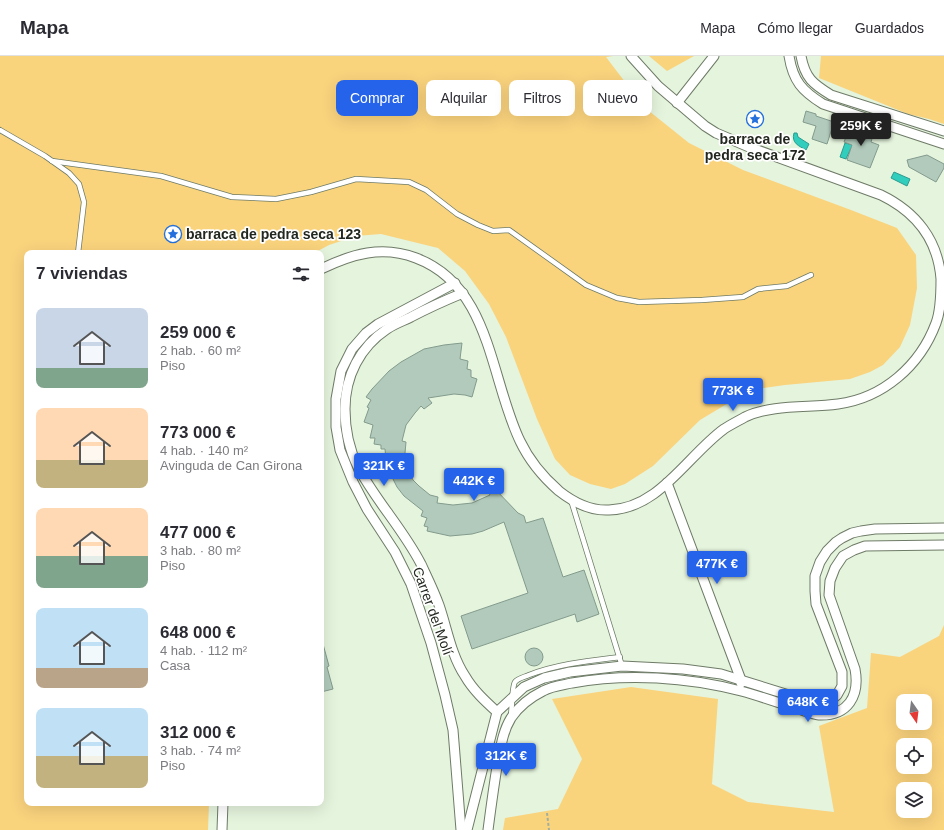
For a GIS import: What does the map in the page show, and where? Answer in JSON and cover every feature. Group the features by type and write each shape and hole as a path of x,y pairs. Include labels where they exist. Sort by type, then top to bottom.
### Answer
{"street":[{"path":"324,268 343,259 365,253 387,252 402,254 423,261 455,283 463,293 480,323 512,424 520,443 531,461 549,482 570,500 596,509 620,509 644,500 667,483 723,430 748,416 776,409 823,406 856,401 873,394 890,384 915,361 927,344 937,322 941,290 938,261 931,240 919,223 895,202 881,195 749,148 716,133 705,126 658,86 631,56"},
{"path":"677,103 714,56"},
{"path":"789,56 790,66 796,80 809,95 823,104 944,144"},
{"path":"801,56 806,75 816,86 831,95 944,131"},
{"name":"Carrer del Molí","path":"455,283 378,324 366,333 352,348 341,371 336,399 336,427 340,450 353,482 367,510 395,552 411,584 431,643 453,730 461,830"},
{"name":"Carrer del Molí","path":"463,293 388,329 371,341 352,371 347,387 345,417 347,436 358,467 417,556 439,604 457,661 473,688 497,712"},
{"path":"667,483 742,680 740,691"},
{"path":"467,830 497,712 524,687 556,674 592,669 621,661 721,674 818,704 830,701 837,696 842,686 842,672 816,604 814,591 815,576 820,562 836,542 852,533 875,529 944,528"},
{"path":"488,830 503,736 511,719 527,701 544,690 580,682 630,678 655,678 680,680 740,691 818,715 840,711 853,698 857,680 830,595 830,581 835,568 843,556 864,546 944,545"},
{"path":"222,830 224,806"}],"lane":[{"path":"0,130 52,161 69,173 79,184 84,202 78,250"},
{"path":"52,161 161,176 232,198 276,199 311,192 356,179 409,182 426,190 457,214 478,225 493,231 509,230 586,285 617,298 639,302 743,297 758,289 787,286 811,275"},
{"path":"511,719 513,688 514,682 517,680 571,663 621,661 570,500"}],"path":[{"path":"547,813 549,830"}],"shaded area":[{"path":"0,56 613,56 606,57 623,80 583,80 583,116 652,116 652,113 689,143 743,170 897,228 916,255 917,288 910,325 900,347 883,365 870,372 850,379 750,390 700,420 653,466 625,484 611,489 590,484 570,475 555,459 537,419 506,337 489,304 465,271 438,248 381,234 356,236 329,245 320,250 24,250 24,806 209,806 208,830 0,830"},
{"path":"649,56 694,56 667,71"},
{"path":"821,56 944,56 944,124 908,114 819,78"},
{"path":"944,625 944,830 503,830 505,818 558,809 582,759 552,699 631,687 718,699 712,784 748,802 834,812 819,726 867,708 871,653 900,657 939,636"}],"water":[{"path":"794,133 797,133 798,137 809,144 806,150 798,146 795,142 793,136"},
{"path":"845,143 852,145 855,149 851,148 846,159 840,157"},
{"path":"894,172 910,179 907,186 891,178"}],"building":[{"path":"806,111 834,122 827,144 812,139 816,126 803,122"},
{"path":"850,127 873,135 871,142 879,145 870,168 847,160 852,145 844,142"},
{"path":"927,155 944,164 944,168 936,182 909,167 907,160"},
{"path":"462,343 460,359 468,361 467,369 471,370 471,377 477,379 472,397 454,394 428,398 432,403 424,409 421,406 406,425 402,441 406,442 405,453 409,472 413,480 430,495 438,497 437,503 453,505 472,503 490,495 488,491 494,488 518,513 524,516 526,523 543,518 563,577 584,570 599,614 577,622 575,614 472,649 461,616 528,593 504,522 472,534 450,536 427,531 428,527 424,526 427,518 421,516 423,511 404,496 397,487 386,460 385,449 381,449 381,445 374,444 375,438 370,438 373,425 364,422 369,408 367,407 371,400 366,397 389,371 401,362 424,349"},
{"path":"324,648 329,666 327,667 333,689 324,691"},
{"path":"534,648 540,651 543,657 540,663 534,666 528,663 525,657 528,651"}],"place":[{"name":"barraca de pedra seca 172","path":"755,119"},
{"name":"barraca de pedra seca 123","path":"173,234"}]}
